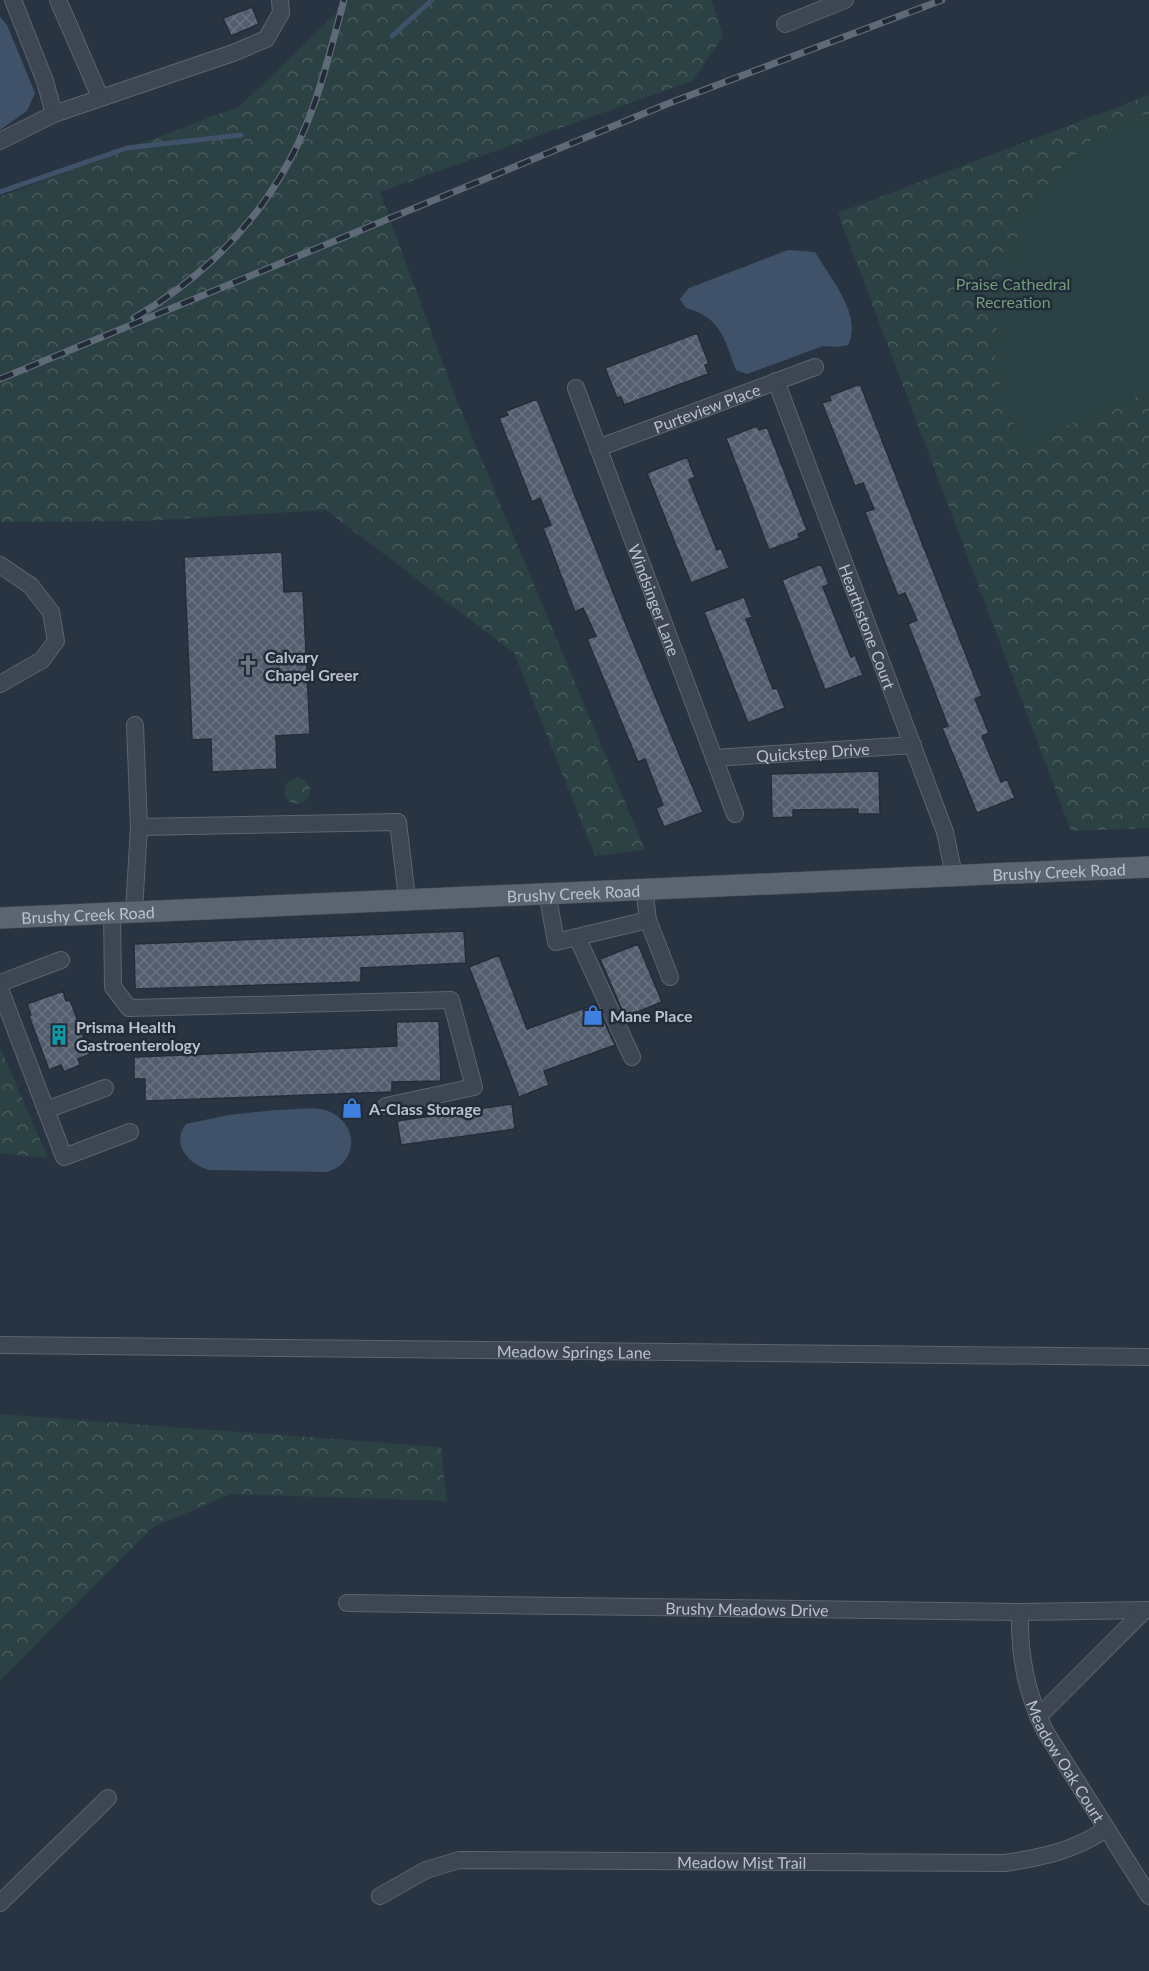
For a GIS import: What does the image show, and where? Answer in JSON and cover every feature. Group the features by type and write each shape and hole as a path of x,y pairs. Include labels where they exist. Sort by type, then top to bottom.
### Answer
{"main road":[{"name":"Brushy Creek Road","path":"0,918 407,898 1149,867"}],"street":[{"path":"13,0 45,81 54,114"},
{"path":"58,0 100,97"},
{"path":"0,141 54,114 233,53 266,39 281,13 280,0"},
{"path":"785,24 845,0"},
{"name":"Purteview Place","path":"598,448 815,367"},
{"name":"Hearthstone Court","path":"776,381 945,832 954,875"},
{"name":"Windsinger Lane","path":"576,388 735,814"},
{"path":"0,566 31,586 51,612 56,641 42,660 0,684"},
{"path":"134,911 139,827 135,725"},
{"name":"Quickstep Drive","path":"714,758 913,745"},
{"path":"139,827 398,822 407,898"},
{"path":"644,888 648,920 670,978"},
{"path":"546,892 556,942 648,920"},
{"path":"112,912 113,987 129,1008 452,1000 474,1087 386,1106"},
{"path":"577,937 632,1058"},
{"path":"0,982 61,960"},
{"path":"0,989 64,1157 130,1132"},
{"path":"46,1110 105,1088"},
{"name":"Meadow Springs Lane","path":"0,1346 1149,1356"},
{"name":"Brushy Meadows Drive","path":"347,1603 1020,1612 1147,1610"},
{"path":"1038,1717 1147,1610"},
{"name":"Meadow Oak Court","path":"1020,1612 1021,1659 1028,1692 1038,1717 1105,1830 1149,1896"},
{"path":"0,1903 108,1798"},
{"name":"Meadow Mist Trail","path":"380,1896 426,1870 459,1860 1005,1863 1042,1858 1080,1846 1105,1830"}],"green space":[{"path":"350,0 712,0 723,37 692,81 380,192 453,391 645,850 595,856 514,653 326,510 143,521 0,522 0,197 240,106"},
{"name":"Praise Cathedral Recreation","path":"1149,95 1149,828 1071,831 838,213"},
{"path":"1144,115 1149,127 1149,391 1021,446 995,367 999,282 1025,218 1060,169 1102,131"},
{"path":"297,778 306,782 310,791 306,800 297,804 288,800 284,791 288,782"},
{"path":"0,1047 48,1158 0,1153"},
{"path":"0,1414 441,1447 447,1501 231,1494 153,1527 0,1681"}],"water":[{"path":"0,17 7,25 35,93 27,111 0,130"},
{"path":"788,250 815,252 836,285 848,309 851,321 852,333 848,345 823,346 747,374 736,370 720,331 707,318 686,308 680,299 689,288"},
{"path":"316,1109 328,1111 338,1117 350,1133 350,1152 345,1160 338,1167 327,1172 210,1170 189,1159 181,1146 180,1139 186,1124 228,1115"}],"building":[{"path":"252,7 259,24 231,36 223,18"},
{"path":"697,333 709,364 705,365 708,374 624,405 621,397 617,398 605,368"},
{"path":"860,384 982,696 975,699 989,733 982,736 1001,782 1007,779 1015,798 977,813 942,728 948,726 908,624 917,620 905,593 898,596 865,512 874,509 863,483 855,486 822,403 831,400 829,396"},
{"path":"537,399 703,812 664,827 656,808 663,805 645,759 638,762 587,639 596,636 583,608 575,612 543,528 551,525 540,498 532,502 499,418 508,415 506,411"},
{"path":"757,426 759,430 767,427 807,530 798,534 800,538 769,550 726,438"},
{"path":"687,457 695,477 689,480 717,550 721,548 729,568 691,583 647,473"},
{"name":"Calvary Chapel Greer","path":"282,552 284,592 303,591 310,734 276,736 277,769 212,772 211,739 192,740 184,557"},
{"path":"821,564 829,584 823,587 851,657 855,655 863,675 825,690 782,580"},
{"path":"744,597 752,617 746,619 773,689 777,688 785,708 748,723 704,612"},
{"path":"879,771 880,814 858,814 858,809 793,810 793,817 772,818 771,774"},
{"path":"464,931 466,963 361,968 361,982 135,989 134,944"},
{"path":"638,944 662,1002 625,1017 600,959"},
{"path":"499,955 527,1029 596,1004 615,1045 544,1071 549,1085 519,1097 469,967"},
{"name":"Prisma Health Gastroenterology","path":"63,991 66,1001 70,1000 90,1054 78,1059 80,1065 64,1072 61,1065 49,1070 29,1016 31,1015 27,1004"},
{"path":"439,1021 441,1081 392,1082 392,1092 145,1101 145,1079 134,1079 134,1057 397,1046 396,1022"},
{"path":"512,1104 515,1129 401,1145 397,1121"}],"waterway":[{"path":"392,36 432,0"},
{"path":"0,192 127,148 241,135"}],"railway":[{"path":"134,318 164,299 218,255 263,203 282,174 312,110 344,0"},
{"path":"0,379 667,104 942,0"}],"place":[{"name":"Calvary Chapel Greer","path":"248,665"},
{"name":"Mane Place","path":"593,1015"},
{"name":"Prisma Health Gastroenterology","path":"59,1035"},
{"name":"A-Class Storage","path":"352,1108"}]}
